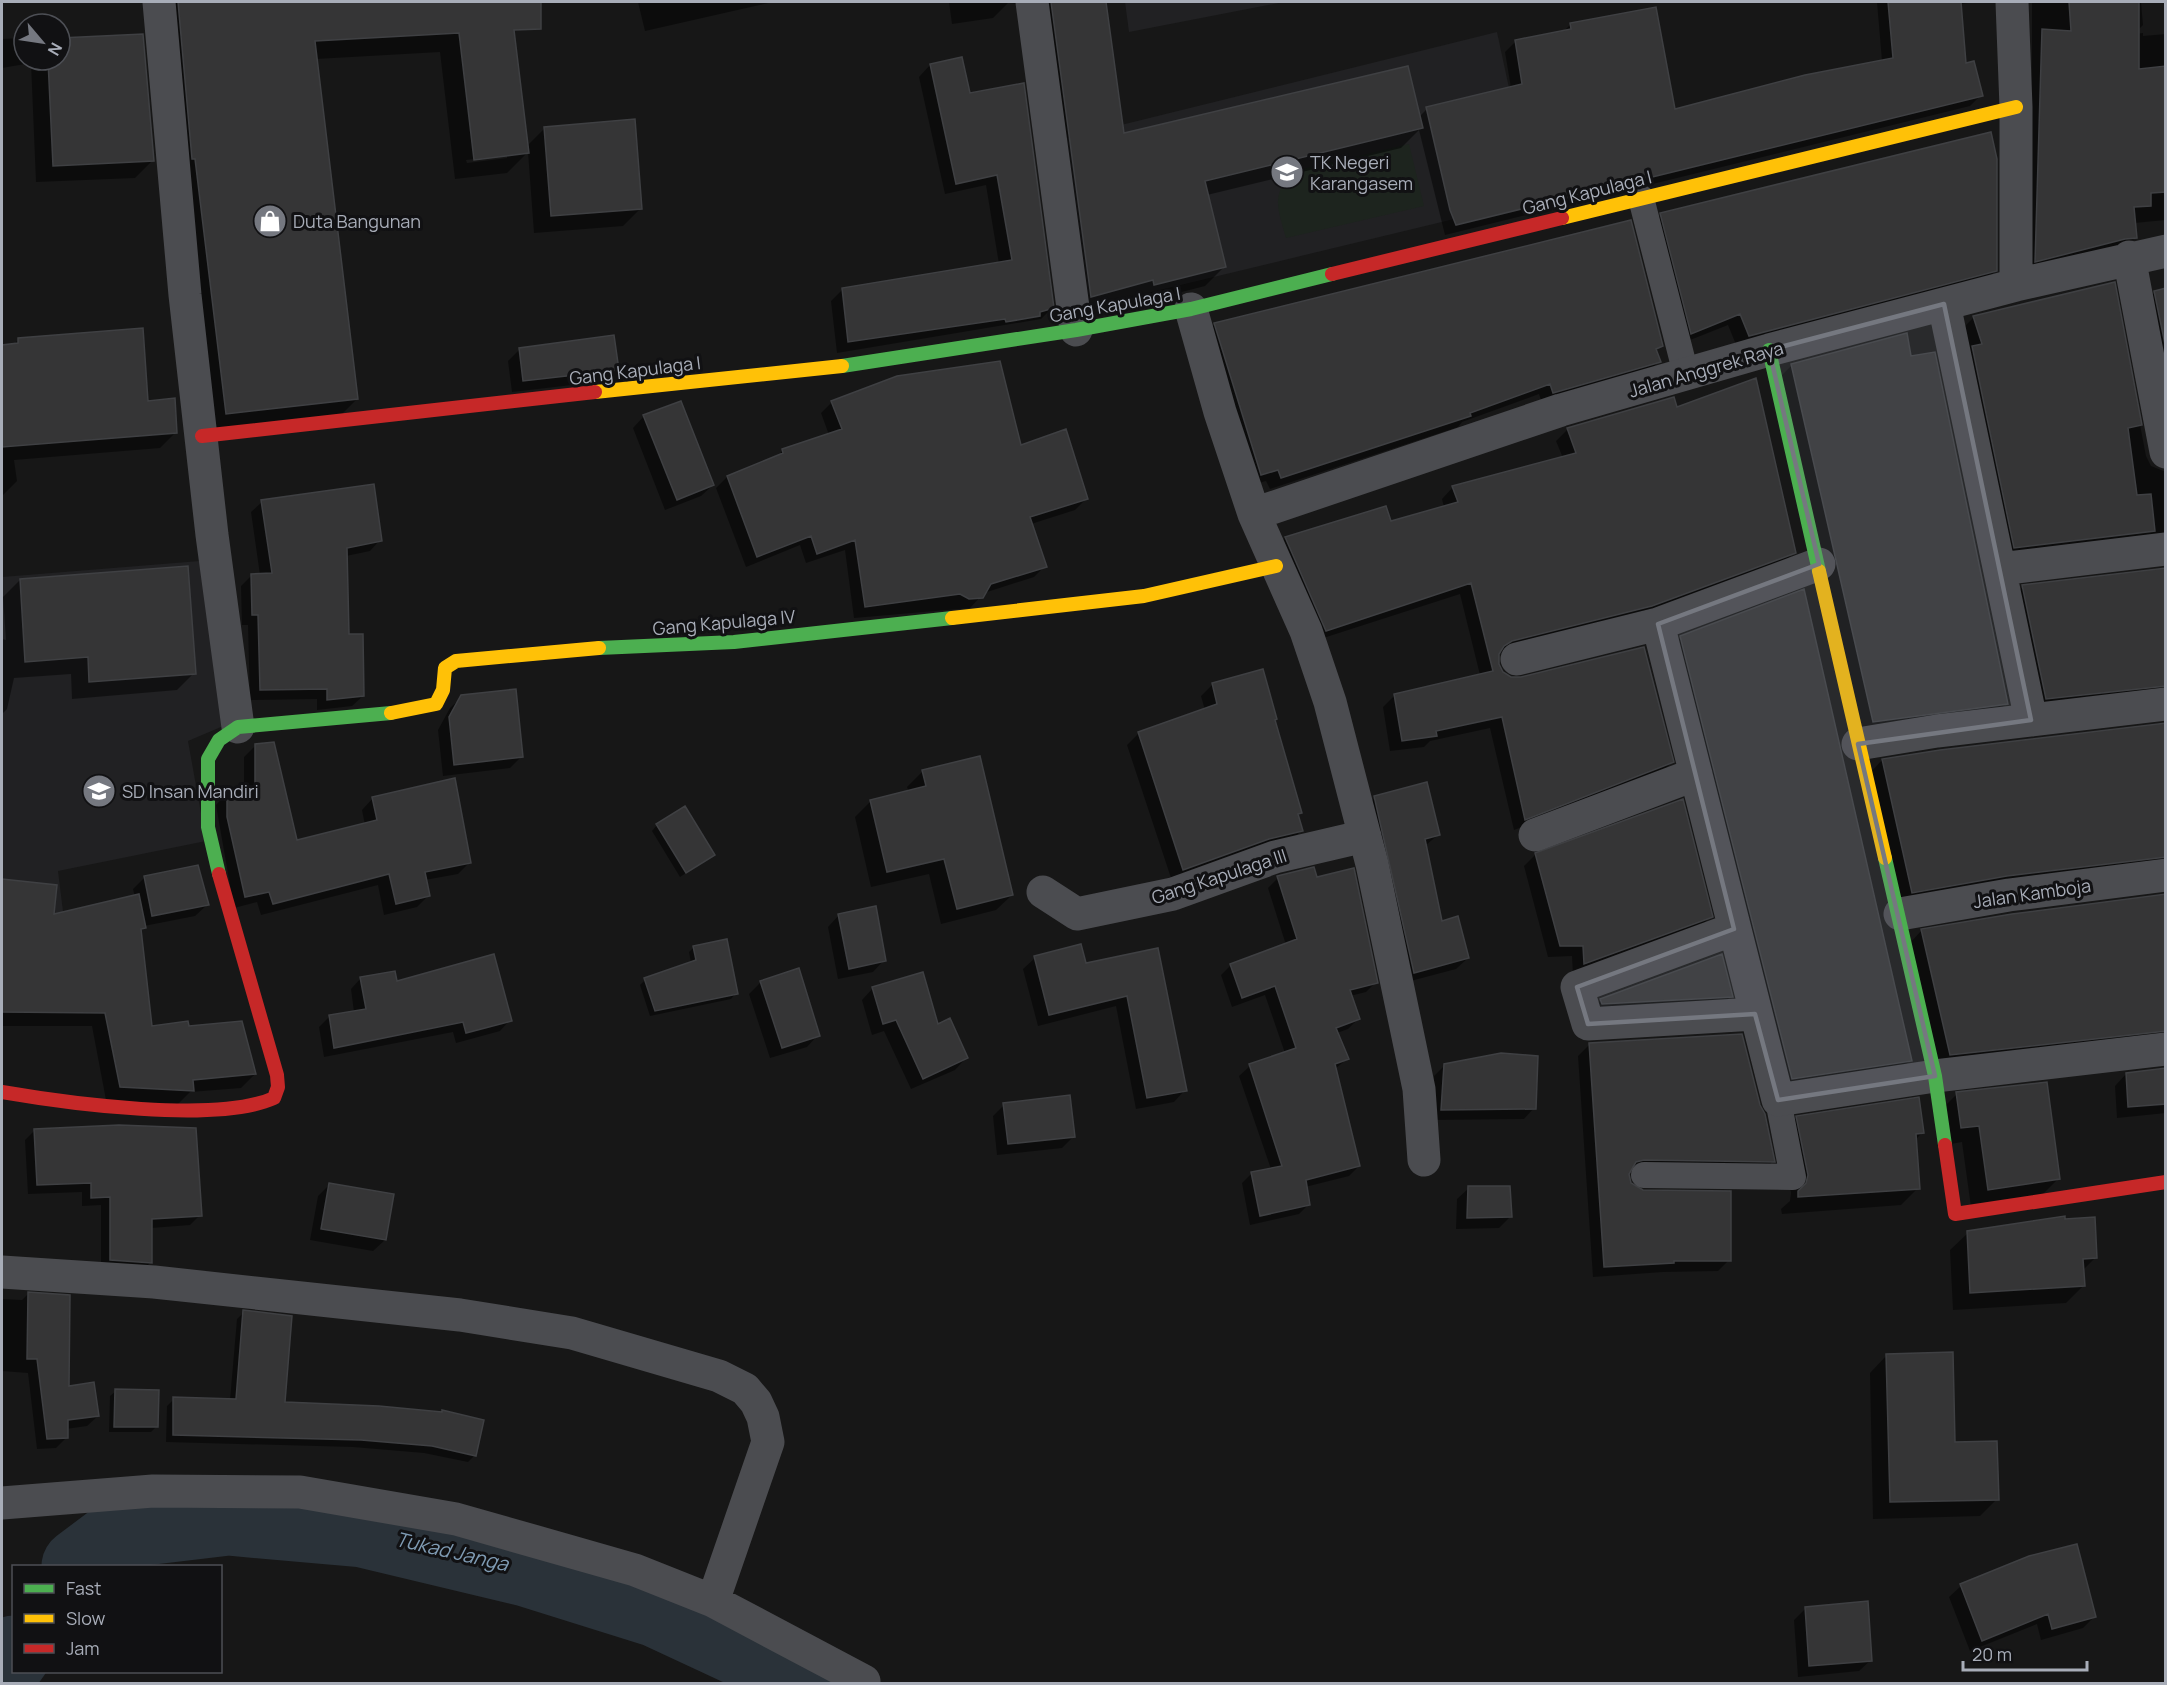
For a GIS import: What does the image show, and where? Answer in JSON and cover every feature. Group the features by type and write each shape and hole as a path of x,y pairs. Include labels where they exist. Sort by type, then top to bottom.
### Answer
{"street":[{"path":"2,1092 172,1111 242,1108 268,1102 274,1098 278,1080 221,881 208,826 206,772 213,749 227,732 238,727 212,534 185,295 159,2"},
{"path":"1032,2 1076,330"},
{"path":"2012,2 2016,107 2016,285"},
{"name":"Gang Kapulaga I","path":"202,436 706,379 820,369 1076,330 1191,309 2016,107"},
{"name":"Jalan Anggrek Raya","path":"1254,514 1561,410 1768,350 2016,285 2129,257 2166,251"},
{"path":"2129,257 2166,452"},
{"path":"1944,304 2031,720"},
{"path":"1191,309 1220,412 1254,514 1318,659 1365,836 1419,1089 1424,1160"},
{"path":"1768,350 1819,564 1858,744 1900,914 1935,1076 1955,1214 2166,1182"},
{"path":"2000,569 2166,549"},
{"path":"1517,659 1658,624 1819,564"},
{"name":"Gang Kapulaga IV","path":"238,727 389,713 431,706 437,704 443,695 445,668 456,661 558,651 734,642 933,618 970,618 1144,596 1276,566"},
{"path":"1658,624 1778,1100 1935,1076 2166,1049"},
{"path":"1858,744 2166,704"},
{"path":"1534,835 1696,774"},
{"name":"Gang Kapulaga III","path":"1043,892 1077,914 1173,894 1275,857 1365,836"},
{"name":"Jalan Kamboja","path":"1900,914 2009,895 2166,874"},
{"path":"1734,929 1577,987 1588,1024 1755,1014"},
{"path":"2,1272 154,1282 460,1315 572,1333 719,1376 745,1389 756,1402 763,1417 768,1442 712,1601"},
{"path":"2,1503 153,1491 300,1492 456,1518 635,1570 712,1601 864,1681"}],"lane":[{"path":"1641,198 1686,374"},
{"path":"1644,1175 1793,1177 1778,1100"}],"highlighted area":[{"path":"1944,304 2031,720 1858,744 1935,1076 1778,1100 1755,1014 1588,1024 1577,987 1734,929 1658,624 1819,564 1769,350"}],"shaded area":[{"path":"1125,2 1284,2 1129,32"},
{"name":"TK Negeri Karangasem","path":"1497,32 1533,200 1089,307 1040,145"},
{"path":"1409,144 1424,206 1286,238 1278,202 1282,187 1294,171"},
{"name":"SD Insan Mandiri","path":"212,560 228,724 188,741 206,841 58,871 70,968 2,960 2,577"}],"building":[{"name":"Duta Bangunan","path":"178,2 541,2 541,29 514,30 529,153 474,160 459,33 315,41 358,399 226,414 195,159 192,159"},
{"path":"1051,2 1106,2 1124,133 1408,66 1423,128 1205,181 1226,267 1154,285 1153,280 1091,297"},
{"path":"1888,2 1961,2 1966,63 1974,61 1983,96 1456,225 1450,210 1426,107 1522,84 1515,40 1571,29 1570,23 1656,7 1675,109 1805,75 1893,58"},
{"path":"2069,2 2139,2 2139,69 2166,66 2166,192 2151,193 2151,206 2134,207 2137,238 2035,262 2042,29 2071,31"},
{"path":"143,34 154,161 53,166 49,72 72,72 72,37"},
{"path":"962,57 970,93 1024,83 1054,308 1040,312 1040,316 1006,322 1005,319 848,342 842,288 1012,260 997,175 956,184 930,64"},
{"path":"635,119 642,209 551,216 544,127"},
{"path":"1991,132 1997,159 1997,271 1749,336 1740,314 1691,334 1660,213"},
{"path":"1631,220 1663,346 1656,349 1661,362 1553,393 1550,384 1470,413 1471,416 1281,478 1278,470 1261,475 1214,323"},
{"path":"2115,282 2142,425 2128,428 2137,495 2151,494 2155,531 2014,548 1972,346 1982,344 1973,316"},
{"path":"2166,288 2166,349 2154,291"},
{"path":"143,328 148,401 175,398 177,433 2,447 2,345 18,343 18,338"},
{"path":"1907,333 1911,356 1935,352 2008,704 1873,722 1791,364"},
{"path":"614,335 619,370 523,381 519,348"},
{"path":"1000,361 1021,445 1066,429 1088,499 1030,517 1047,567 991,584 983,598 969,599 960,594 865,607 855,540 817,554 811,536 757,557 727,476 783,453 782,449 842,429 831,401 897,376"},
{"path":"1756,378 1796,553 1652,606 1512,641 1504,646 1499,654 1499,664 1503,672 1511,677 1521,677 1644,647 1674,762 1525,820 1502,717 1436,731 1437,736 1402,741 1394,694 1493,671 1471,583 1326,631 1285,537 1386,506 1391,521 1458,502 1452,486 1576,453 1567,428 1674,397 1677,407"},
{"path":"681,401 714,485 677,500 643,415"},
{"path":"374,484 382,541 347,548 349,634 363,634 364,696 327,700 327,689 260,690 258,615 252,615 251,574 272,573 261,500"},
{"path":"188,566 196,674 89,682 88,657 25,662 20,579"},
{"path":"2166,568 2166,686 2046,699 2022,585"},
{"path":"1804,589 1912,1061 1792,1079 1680,636"},
{"path":"1263,669 1302,813 1298,814 1303,831 1269,839 1183,870 1138,732 1217,704 1212,683"},
{"path":"516,689 523,757 454,765 449,717 461,695"},
{"path":"2166,723 2166,857 2007,876 1912,893 1882,759"},
{"path":"274,742 297,840 377,820 372,797 455,778 471,863 425,872 430,896 396,904 389,874 273,904 269,892 245,897 227,817 227,792 255,791 255,744"},
{"path":"980,756 1013,895 957,909 944,859 887,872 870,800 926,786 922,770"},
{"path":"1427,782 1440,835 1425,839 1442,921 1458,916 1469,958 1414,973 1374,796"},
{"path":"1683,799 1713,917 1584,964 1583,946 1560,946 1535,853"},
{"path":"685,806 715,855 686,873 656,824"},
{"path":"198,865 209,905 152,916 144,876"},
{"path":"1314,867 1317,877 1354,868 1378,983 1350,990 1360,1019 1336,1028 1349,1059 1335,1064 1360,1166 1306,1180 1310,1205 1260,1216 1251,1172 1282,1166 1249,1064 1296,1048 1275,986 1242,998 1230,964 1297,939 1277,876"},
{"path":"2,879 57,885 54,914 139,894 146,928 141,929 152,1026 188,1021 189,1026 242,1021 256,1074 193,1080 194,1091 120,1087 105,1013 2,1012"},
{"path":"2166,894 2166,1031 1950,1055 1921,929 2012,914"},
{"path":"876,906 886,961 849,969 838,914"},
{"path":"727,939 738,994 655,1011 644,978 696,960 693,946"},
{"path":"1081,944 1086,963 1158,948 1187,1091 1147,1098 1127,996 1049,1015 1034,956"},
{"path":"494,954 512,1021 466,1033 463,1022 334,1048 329,1015 366,1009 360,977 395,971 397,981"},
{"path":"1722,954 1733,997 1602,1004 1600,999"},
{"path":"799,968 820,1036 782,1048 760,981"},
{"path":"923,972 938,1024 950,1018 968,1058 923,1079 896,1020 883,1024 872,987"},
{"path":"1742,1034 1760,1105 1765,1114 1775,1162 1644,1160 1636,1162 1629,1174 1631,1183 1643,1190 1731,1191 1731,1261 1674,1261 1674,1263 1604,1267 1589,1043"},
{"path":"1501,1053 1538,1056 1536,1109 1441,1110 1444,1064"},
{"path":"2166,1068 2166,1104 2128,1107 2126,1073"},
{"path":"2047,1082 2060,1179 1988,1190 1979,1126 1961,1128 1956,1092"},
{"path":"1070,1095 1075,1137 1008,1144 1003,1103"},
{"path":"1919,1097 1924,1133 1916,1134 1920,1189 1798,1197 1798,1191 1806,1183 1808,1175 1796,1116"},
{"path":"119,1125 196,1128 202,1216 152,1219 152,1263 110,1260 110,1197 91,1198 91,1183 37,1185 34,1129"},
{"path":"329,1183 394,1194 386,1240 321,1229"},
{"path":"1468,1186 1510,1186 1512,1217 1467,1218"},
{"path":"2065,1216 2065,1219 2095,1217 2097,1258 2083,1259 2085,1286 1970,1293 1967,1231"},
{"path":"28,1292 70,1295 69,1386 94,1382 99,1416 68,1420 68,1438 47,1439 37,1359 27,1359"},
{"path":"243,1310 292,1316 285,1402 379,1406 442,1412 442,1410 484,1420 476,1456 432,1446 361,1440 173,1435 173,1397 236,1399"},
{"path":"1953,1352 1955,1442 1997,1441 1999,1500 1890,1502 1886,1354"},
{"path":"115,1389 159,1390 158,1427 114,1427"},
{"path":"2077,1544 2096,1617 2052,1629 2048,1614 1982,1641 1960,1584 2029,1556"},
{"path":"1868,1601 1872,1661 1809,1666 1805,1607"}],"waterway":[{"name":"Tukad Janga","path":"80,1565 127,1530 228,1518 363,1530 526,1569 657,1610 816,1684"},
{"name":"Tukad Janga","path":"2,1670 12,1656"}],"traffic: fast":[{"path":"842,366 1076,330 1191,309 1332,274"},
{"path":"1769,350 1819,571"},
{"path":"599,648 734,642 952,618"},
{"path":"219,874 208,827 208,759 219,740 238,727 391,713"},
{"path":"1885,858 1935,1076 1945,1145"}],"traffic: slow":[{"path":"1562,218 2016,107"},
{"path":"595,392 842,366"},
{"path":"952,618 1144,596 1276,566"},
{"path":"1819,571 1885,858"},
{"path":"391,713 436,704 443,690 445,668 456,661 599,648"}],"traffic: jam":[{"path":"1332,274 1562,218"},
{"path":"202,436 595,392"},
{"path":"2,1092 101,1106 180,1110 216,1110 249,1106 274,1098 278,1087 277,1075 219,874"},
{"path":"1945,1145 1955,1214 2166,1182"}],"place":[{"name":"TK Negeri Karangasem","path":"1287,172"},
{"name":"Duta Bangunan","path":"270,221"},
{"name":"SD Insan Mandiri","path":"99,791"}]}
